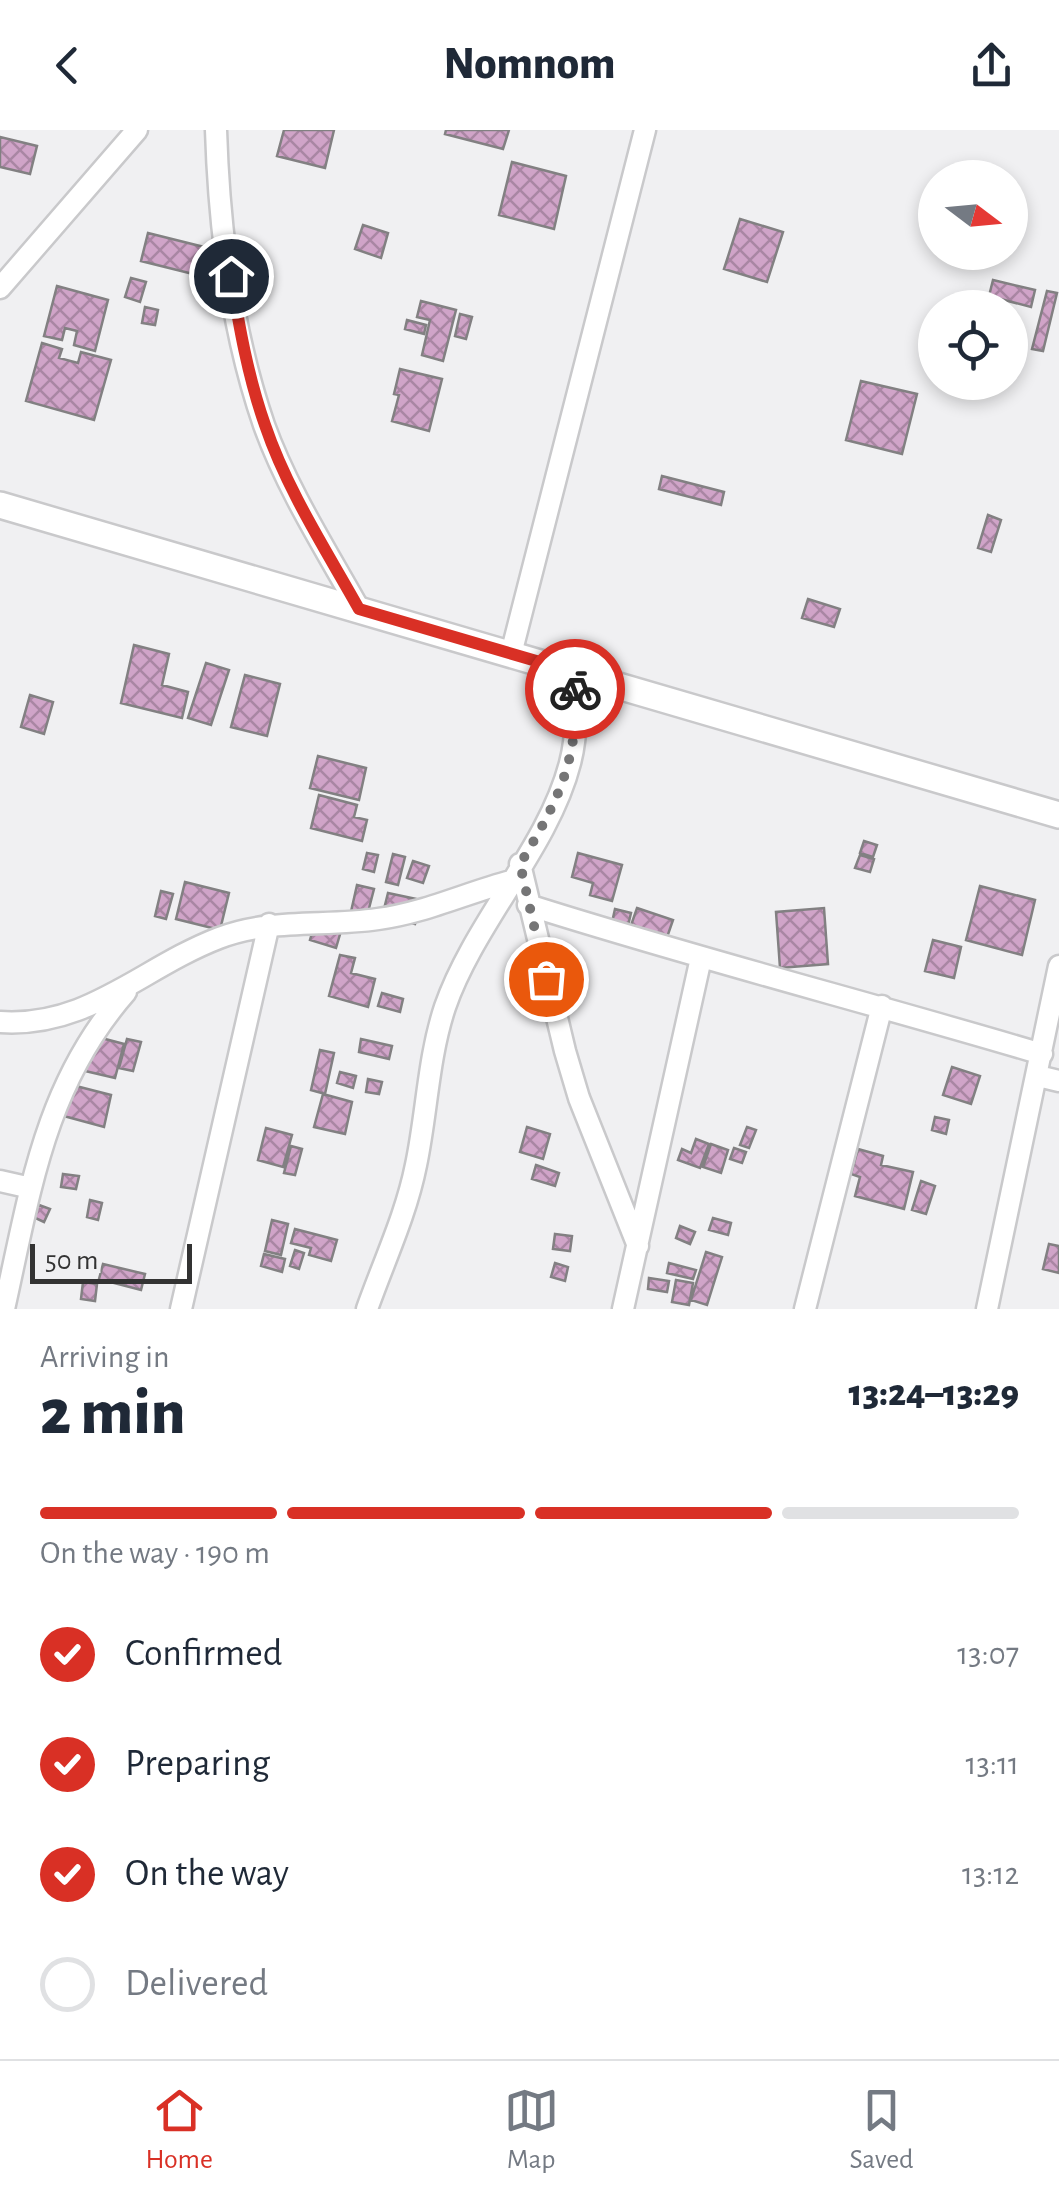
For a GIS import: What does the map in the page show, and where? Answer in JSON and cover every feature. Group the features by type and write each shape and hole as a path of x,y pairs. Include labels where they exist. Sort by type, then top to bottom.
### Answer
{"street":[{"path":"0,288 136,130"},
{"path":"216,130 217,178 236,310 265,426 290,484 359,609"},
{"path":"511,654 644,130"},
{"path":"0,505 1059,815"},
{"path":"367,1309 412,1184 444,1010 464,962 546,820 571,762 576,718 574,672"},
{"path":"516,872 574,1082 638,1246"},
{"path":"0,1022 38,1023 63,1016 217,938 268,924 383,919 516,872"},
{"path":"528,905 701,958 882,1006 1040,1065 1059,1081"},
{"path":"182,1309 268,924"},
{"path":"623,1309 701,958"},
{"path":"988,1309 1059,966"},
{"path":"4,1309 45,1133 72,1068 91,1035 137,979"},
{"path":"805,1309 882,1006"},
{"path":"0,1182 31,1188"}],"building":[{"path":"284,130 334,130 325,168 277,156"},
{"path":"446,130 509,130 503,149 445,134"},
{"path":"0,137 37,146 30,174 0,167"},
{"path":"512,162 566,176 554,229 499,215"},
{"path":"740,219 783,232 767,282 724,269"},
{"path":"363,225 388,233 381,258 355,249"},
{"path":"148,233 208,248 201,276 141,261"},
{"path":"131,278 146,282 140,302 125,297"},
{"path":"993,280 1035,290 1031,307 1028,290 990,290"},
{"path":"57,286 108,300 95,351 74,345 77,331 65,328 62,340 44,336"},
{"path":"1047,291 1057,293 1043,351 1032,349"},
{"path":"421,301 456,310 443,361 422,355 430,320 417,317"},
{"path":"145,307 158,310 155,325 142,323"},
{"path":"460,314 472,317 466,339 455,336"},
{"path":"407,320 426,325 424,334 405,329"},
{"path":"42,343 62,349 59,358 78,363 81,352 111,360 94,420 26,401"},
{"path":"400,369 442,379 429,431 392,421"},
{"path":"861,381 917,394 902,454 846,440"},
{"path":"662,476 724,492 721,505 659,489"},
{"path":"988,515 1001,520 991,552 978,548"},
{"path":"808,599 840,609 834,627 802,618"},
{"path":"134,645 169,654 162,685 188,692 182,718 121,703"},
{"path":"206,663 229,670 211,725 188,718"},
{"path":"245,675 280,684 267,736 231,727"},
{"path":"30,695 53,702 44,734 21,727"},
{"path":"318,756 366,768 359,800 310,788"},
{"path":"319,795 357,805 354,817 367,820 362,841 311,828"},
{"path":"864,841 877,845 873,857 860,853"},
{"path":"367,853 378,855 374,872 363,869"},
{"path":"578,853 622,865 612,901 590,895 593,883 572,877"},
{"path":"393,854 405,857 398,885 386,882"},
{"path":"860,855 874,859 870,872 855,868"},
{"path":"413,861 429,866 423,883 407,878"},
{"path":"185,882 229,893 220,930 176,919"},
{"path":"357,885 374,889 366,920 350,916"},
{"path":"980,886 1035,900 1022,955 966,940"},
{"path":"161,891 173,894 166,919 155,916"},
{"path":"388,893 421,900 415,924 382,917"},
{"path":"637,908 673,920 664,946 628,934"},
{"path":"824,908 828,964 780,968 776,912"},
{"path":"615,909 631,913 624,943 608,940"},
{"path":"317,916 343,924 336,948 310,940"},
{"path":"933,940 961,947 954,978 925,971"},
{"path":"340,955 355,958 351,973 375,979 368,1007 329,996"},
{"path":"382,993 403,999 400,1012 378,1006"},
{"path":"90,1035 124,1044 115,1078 81,1070"},
{"path":"127,1039 141,1042 133,1071 119,1068"},
{"path":"361,1039 392,1046 389,1059 359,1052"},
{"path":"320,1050 334,1053 325,1094 311,1090"},
{"path":"952,1067 980,1076 971,1104 943,1095"},
{"path":"340,1072 356,1076 353,1088 337,1083"},
{"path":"368,1079 382,1082 379,1094 366,1092"},
{"path":"72,1085 111,1095 104,1127 64,1116"},
{"path":"323,1094 352,1102 345,1134 314,1127"},
{"path":"935,1117 949,1120 946,1134 932,1130"},
{"path":"527,1127 550,1134 543,1159 520,1152"},
{"path":"747,1127 756,1130 749,1148 740,1145"},
{"path":"266,1128 292,1135 283,1167 258,1160"},
{"path":"696,1139 709,1144 700,1168 678,1160 682,1149 691,1153"},
{"path":"711,1144 728,1150 721,1173 703,1167"},
{"path":"291,1146 302,1149 295,1175 284,1173"},
{"path":"734,1148 746,1152 742,1163 730,1159"},
{"path":"858,1149 883,1156 881,1165 913,1172 904,1209 855,1196 860,1177 851,1174"},
{"path":"536,1165 559,1173 555,1186 532,1179"},
{"path":"63,1174 79,1176 76,1189 61,1187"},
{"path":"921,1181 935,1186 926,1214 912,1210"},
{"path":"90,1200 102,1203 98,1220 87,1217"},
{"path":"39,1205 50,1209 44,1222 33,1217"},
{"path":"713,1218 731,1223 728,1235 709,1230"},
{"path":"272,1220 288,1224 281,1255 265,1251"},
{"path":"680,1226 695,1232 690,1244 676,1238"},
{"path":"295,1229 337,1240 331,1261 309,1255 311,1248 291,1243"},
{"path":"555,1234 572,1236 570,1251 553,1249"},
{"path":"1049,1244 1059,1246 1059,1273 1043,1269"},
{"path":"295,1250 304,1253 299,1269 290,1266"},
{"path":"706,1252 722,1257 707,1305 691,1300"},
{"path":"264,1254 285,1259 282,1272 261,1266"},
{"path":"555,1263 568,1267 565,1281 551,1277"},
{"path":"669,1263 696,1270 693,1279 667,1273"},
{"path":"103,1264 145,1274 141,1290 99,1279"},
{"path":"649,1278 669,1281 667,1292 648,1289"},
{"path":"676,1280 693,1283 689,1305 672,1302"},
{"path":"83,1282 97,1284 95,1301 81,1299"}],"way so far":[{"path":"546,979 520,864 546,820 571,762 575,689"}],"route":[{"path":"231,276 265,426 290,484 359,609 574,672 575,689"}]}
